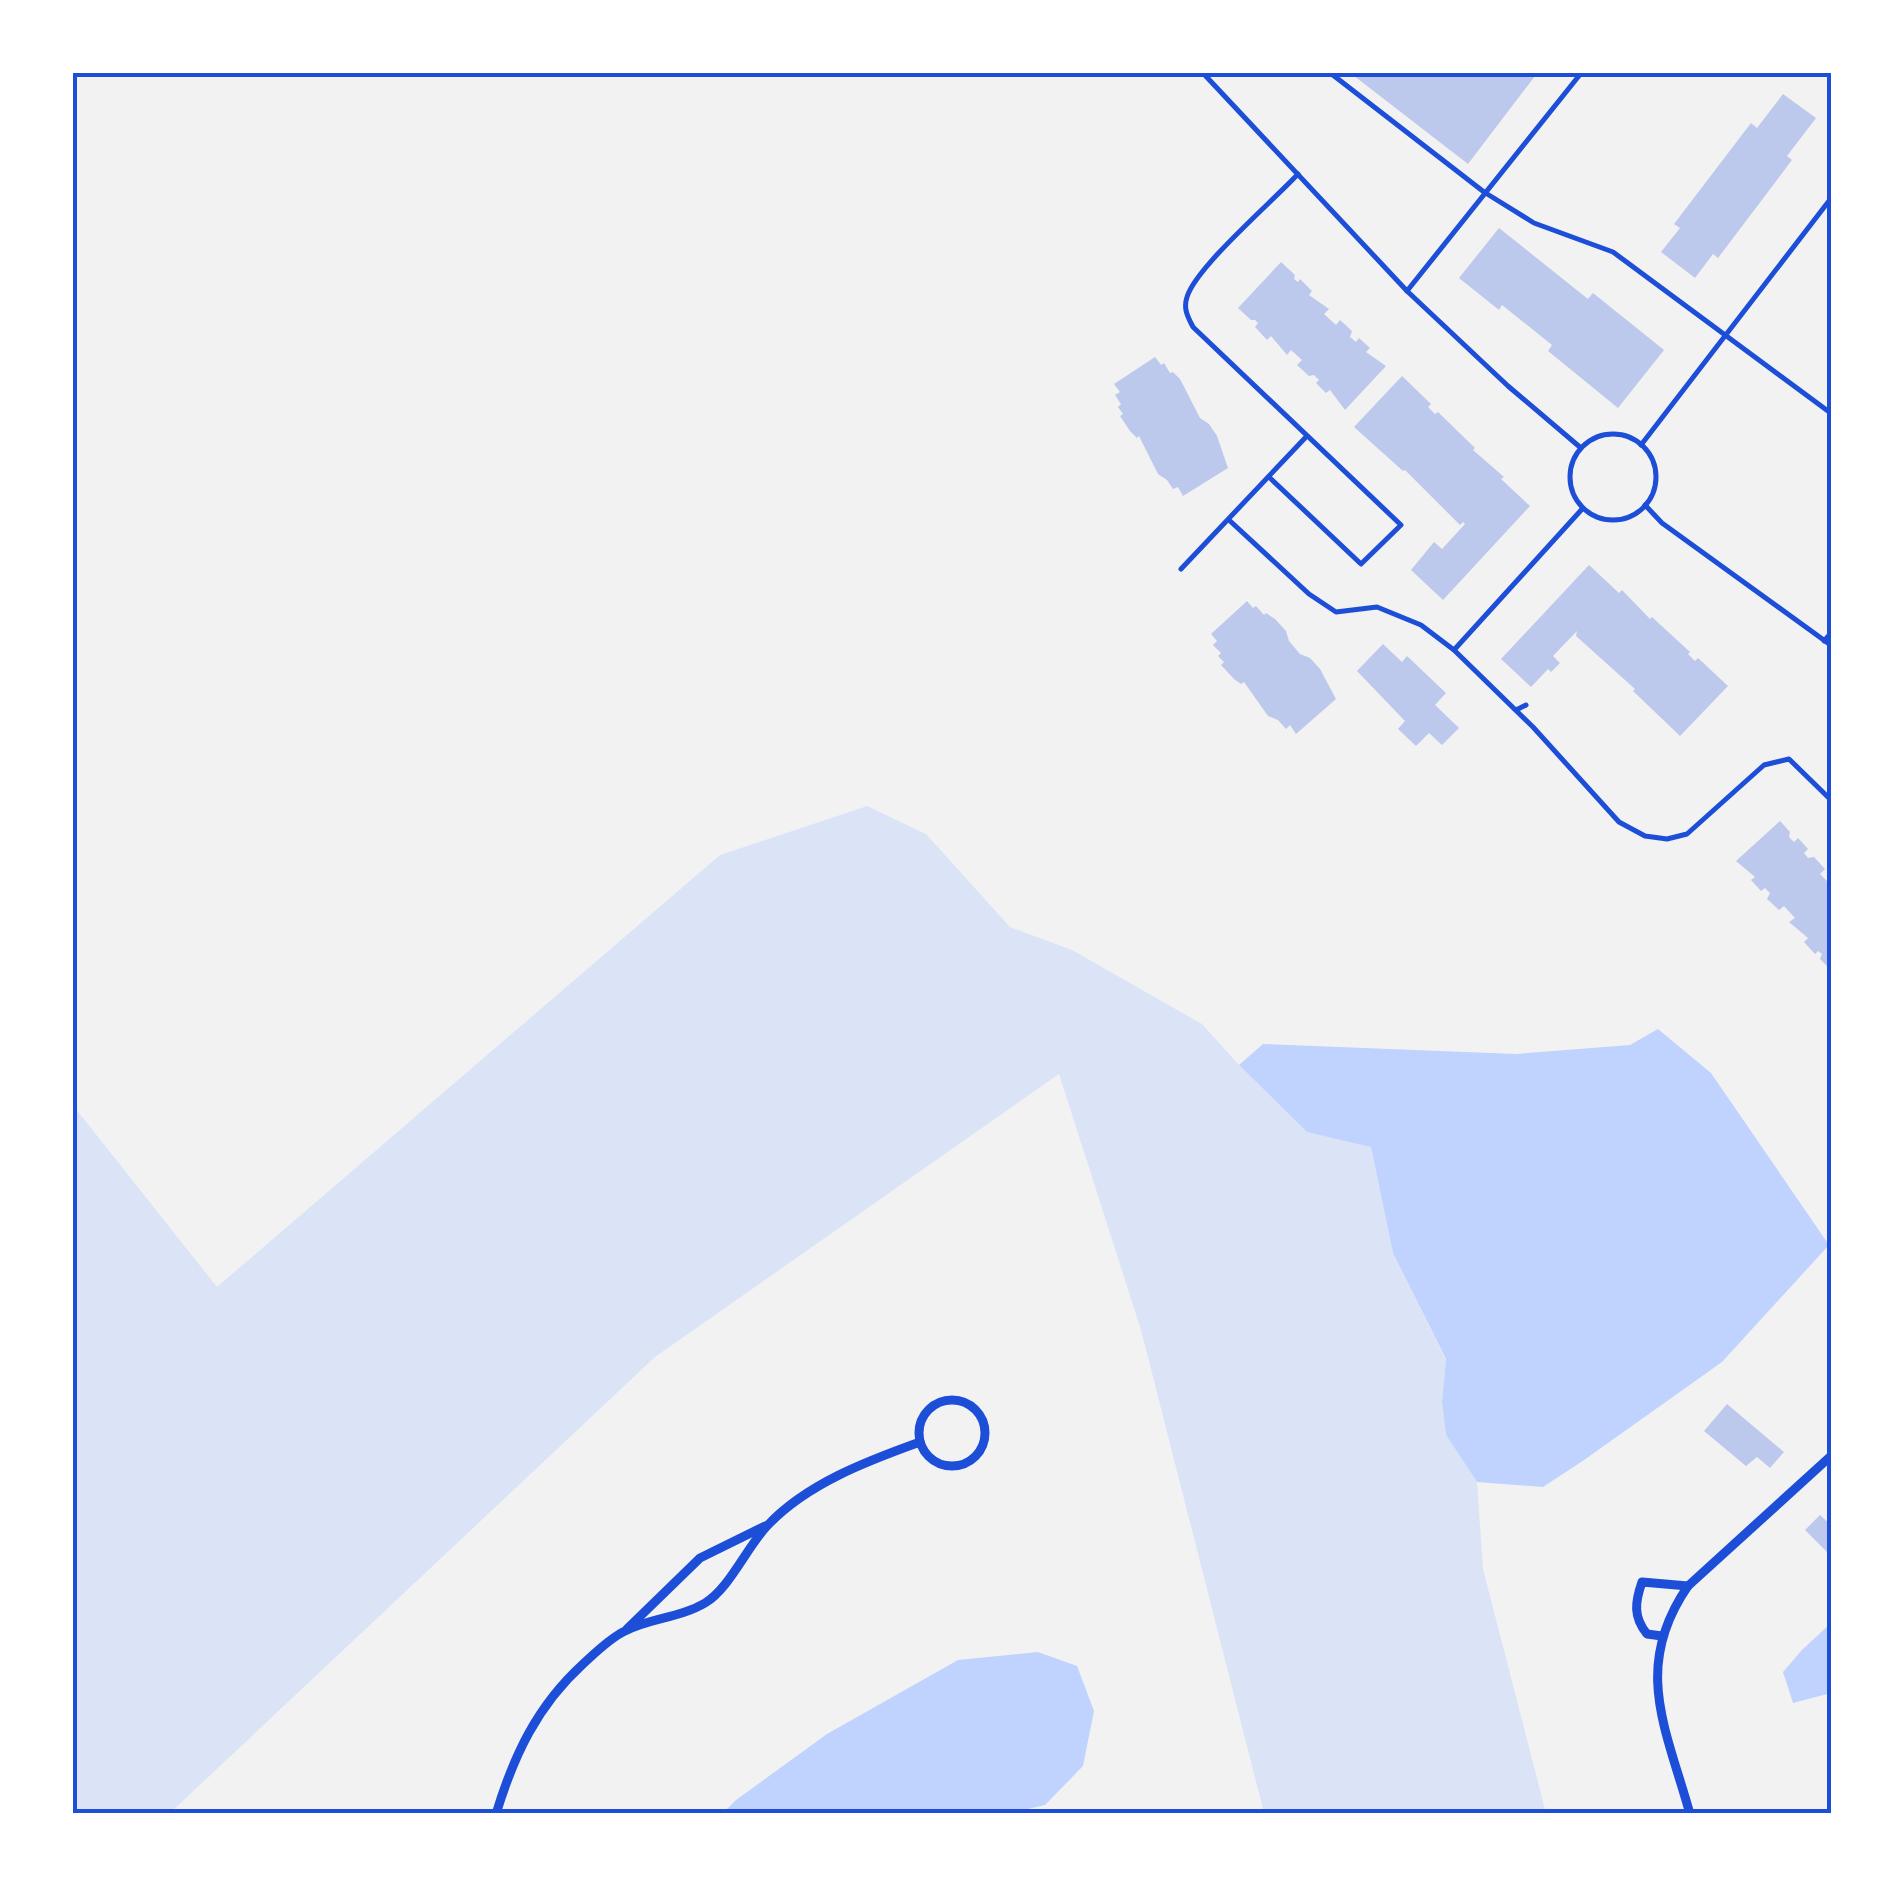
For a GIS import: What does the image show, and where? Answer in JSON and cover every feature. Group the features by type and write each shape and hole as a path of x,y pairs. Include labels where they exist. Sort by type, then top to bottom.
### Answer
{"street":[{"path":"944,1400 974,1408 984,1428 981,1449 966,1463 954,1466 933,1460 920,1442 918,1432 926,1412 944,1400"},
{"path":"496,1814 510,1769 531,1724 567,1679 625,1631 700,1558 767,1525 832,1478 920,1442"},
{"path":"1690,1814 1658,1700 1656,1681 1662,1636 1688,1586 1832,1456"},
{"path":"625,1631 707,1602 767,1525"},
{"path":"1662,1636 1647,1634 1637,1622 1636,1599 1642,1582 1688,1586"}],"lane":[{"path":"1202,72 1407,291 1581,448"},
{"path":"1208,80 1213,72"},
{"path":"1329,72 1484,192 1534,223 1613,252 1832,414"},
{"path":"1407,291 1582,72"},
{"path":"1269,477 1362,564 1401,525 1305,438 1193,327 1186,314 1186,298 1196,282 1298,174"},
{"path":"1641,445 1832,197"},
{"path":"1604,435 1630,438 1641,445 1650,455 1656,481 1646,505 1635,514 1608,520 1584,508 1570,485 1574,458 1581,448 1604,435"},
{"path":"1181,569 1305,438"},
{"path":"1646,505 1662,522 1832,646"},
{"path":"1454,650 1584,508"},
{"path":"1230,520 1308,594 1336,612 1377,608 1421,625 1454,650 1516,710 1619,822 1644,836 1667,838 1688,834 1764,765 1789,759 1832,801"},
{"path":"1824,642 1832,632"},
{"path":"1516,710 1526,705"}],"shaded area":[{"path":"867,806 926,834 1010,927 1072,950 1202,1024 1307,1132 1371,1146 1393,1253 1446,1360 1442,1402 1446,1435 1477,1482 1483,1569 1546,1813 1264,1813 1141,1330 1059,1074 655,1357 170,1813 73,1813 72,1104 217,1287 720,855"}],"water":[{"path":"1658,1029 1711,1073 1829,1245 1722,1362 1584,1460 1543,1487 1477,1482 1446,1435 1442,1402 1446,1359 1393,1253 1371,1147 1307,1132 1239,1065 1263,1044 1516,1054 1630,1045"},
{"path":"1831,1623 1831,1693 1793,1703 1783,1672"},
{"path":"1038,1652 1077,1666 1094,1711 1083,1766 1045,1805 1006,1814 723,1813 827,1734 958,1660"}],"building":[{"path":"1349,72 1538,72 1468,164"},
{"path":"1783,94 1816,118 1787,156 1792,160 1718,258 1713,254 1695,278 1661,252 1680,228 1674,224 1751,123 1757,128"},
{"path":"1499,228 1588,299 1593,293 1664,350 1618,408 1548,351 1552,345 1502,305 1499,310 1459,278"},
{"path":"1281,262 1295,275 1294,279 1300,279 1312,291 1309,295 1329,309 1324,314 1336,325 1340,320 1352,331 1350,337 1356,342 1359,338 1370,348 1366,352 1386,366 1345,410 1330,390 1326,393 1316,383 1319,380 1314,375 1309,376 1297,365 1302,360 1291,350 1287,355 1271,336 1267,340 1255,327 1258,323 1238,308"},
{"path":"1155,357 1180,379 1200,418 1217,436 1228,468 1183,496 1178,487 1173,489 1158,474 1139,436 1130,431 1120,416 1121,404 1115,395 1120,392 1114,384"},
{"path":"1402,376 1431,404 1428,407 1435,414 1438,412 1530,506 1443,600 1411,570 1434,542 1442,549 1465,524 1460,525 1405,470 1354,427"},
{"path":"1589,565 1728,686 1680,736 1576,636 1577,631 1553,656 1560,663 1551,672 1548,669 1531,687 1501,659"},
{"path":"1247,601 1286,631 1300,654 1320,669 1336,699 1296,734 1290,725 1286,729 1268,716 1244,682 1234,679 1221,665 1221,653 1213,645 1217,641 1211,634"},
{"path":"1383,644 1402,662 1407,656 1446,693 1435,705 1459,728 1442,745 1429,733 1416,746 1398,729 1405,721 1357,671"},
{"path":"1780,821 1794,842 1798,838 1808,849 1804,853 1808,858 1814,857 1825,869 1820,874 1832,883 1832,971 1820,959 1822,954 1815,954 1804,942 1808,938 1789,922 1795,918 1784,906 1779,910 1767,899 1770,893 1765,888 1761,891 1751,880 1755,877 1736,861"},
{"path":"1727,1404 1784,1452 1770,1468 1757,1457 1746,1466 1704,1431"},
{"path":"1820,1515 1832,1526 1832,1557 1805,1530"}]}
